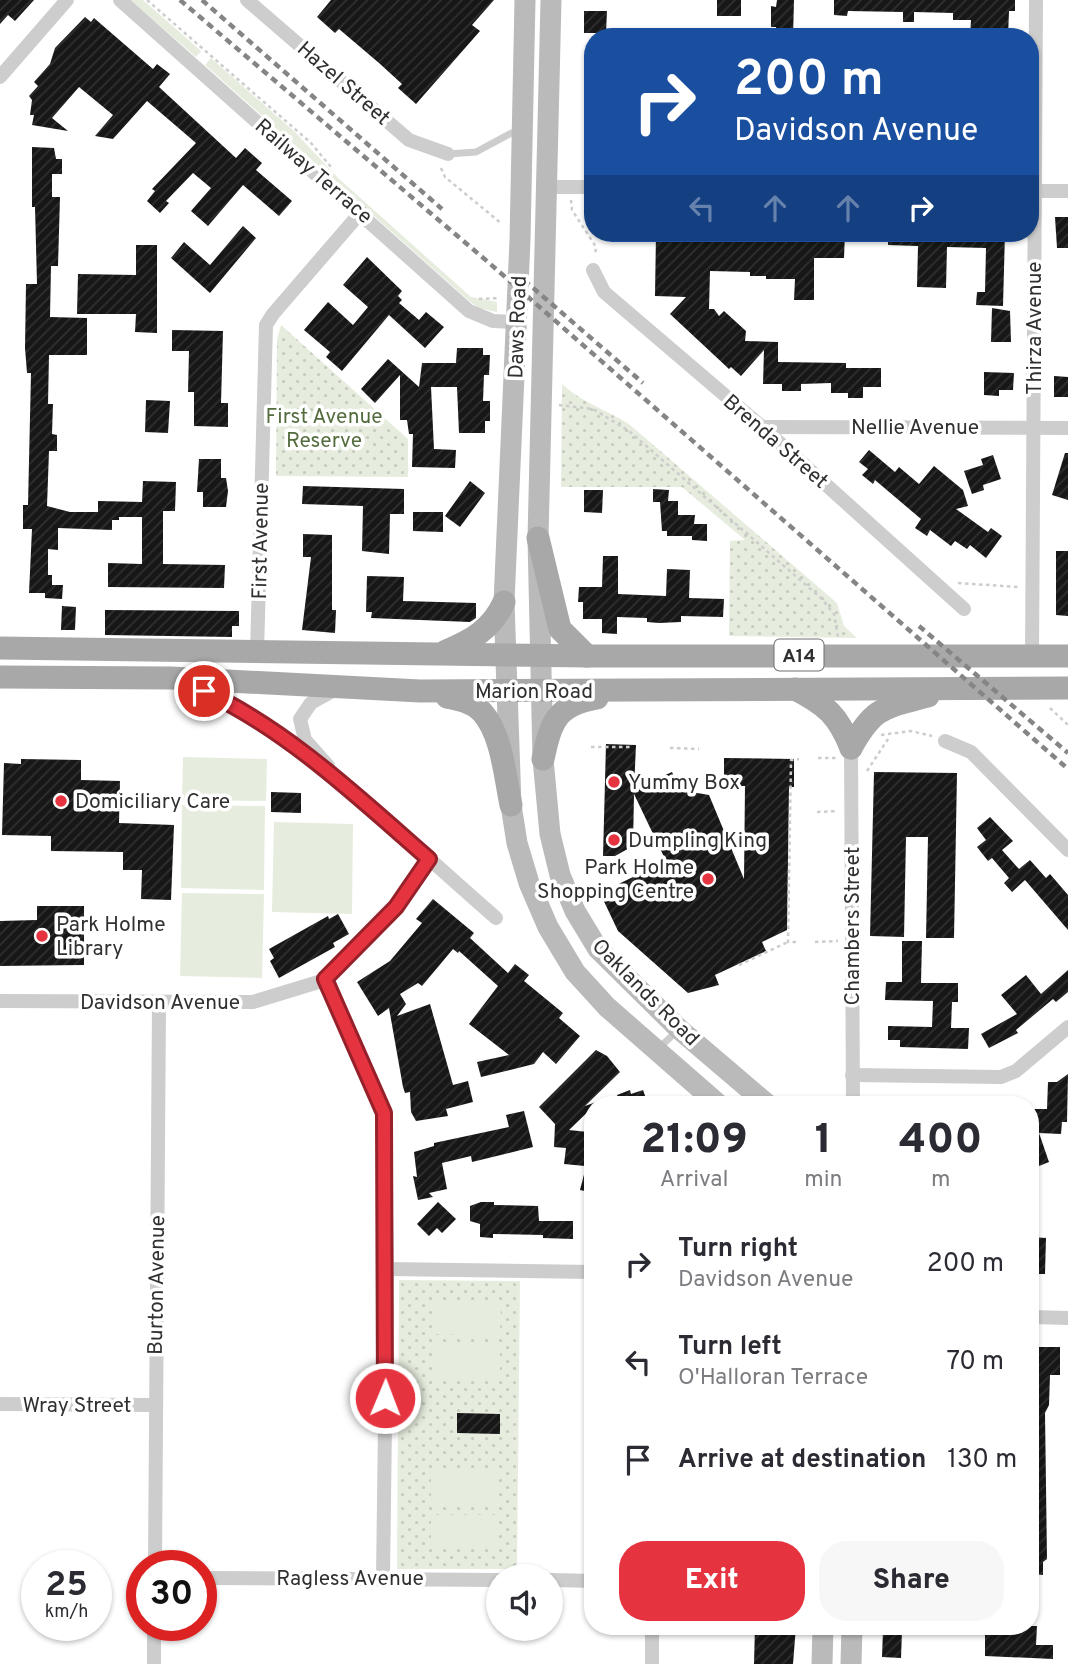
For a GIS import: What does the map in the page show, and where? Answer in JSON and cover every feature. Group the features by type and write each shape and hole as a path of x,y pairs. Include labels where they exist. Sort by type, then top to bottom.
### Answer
{"main road":[{"name":"Daws Road","path":"507,691 505,602 520,240 525,0"},
{"name":"Daws Road","path":"541,691 538,538 551,0"},
{"path":"538,538 560,629 587,656"},
{"path":"436,654 468,642 482,632 492,624 505,602"},
{"name":"Marion Road","path":"0,648 587,656 1068,656"},
{"name":"Marion Road","path":"0,677 178,679 420,691 1068,688"},
{"path":"793,688 817,700 840,720 844,753"},
{"path":"844,753 864,723 877,711 958,688"},
{"path":"420,691 470,703 483,712 495,736 511,805"},
{"name":"Oaklands Road","path":"507,691 511,805 525,869 548,927 575,972 656,1051 709,1096"},
{"name":"Oaklands Road","path":"541,691 543,760 550,834 560,875 575,911 598,949 679,1029 758,1096"},
{"path":"543,760 550,727 558,714 588,699 628,692"},
{"path":"822,1635 822,1664"},
{"path":"851,1664 852,1635"}],"street":[{"path":"0,77 66,0"},
{"name":"Railway Terrace","path":"120,0 469,311 493,321 517,322"},
{"name":"Hazel Street","path":"247,0 409,140 448,154"},
{"name":"Thirza Avenue","path":"1036,0 1036,28"},
{"path":"548,187 584,187"},
{"path":"1039,191 1068,191"},
{"name":"First Avenue","path":"257,653 266,326 273,314 361,212"},
{"name":"Thirza Avenue","path":"1032,657 1033,242"},
{"name":"Brenda Street","path":"593,270 604,292 762,427 964,609"},
{"name":"Nellie Avenue","path":"762,427 1068,428"},
{"path":"178,679 229,703 345,786 496,918"},
{"path":"341,687 311,703 300,719 305,740 345,786"},
{"path":"945,741 971,752 1068,850"},
{"name":"Chambers Street","path":"844,753 853,1096"},
{"name":"Davidson Avenue","path":"0,1002 253,1002 325,979 396,907 429,859"},
{"path":"325,979 384,1113 387,1269 383,1578"},
{"name":"Burton Avenue","path":"155,1550 159,1003"},
{"path":"852,1075 1001,1077 1016,1071 1068,1027"},
{"path":"387,1269 584,1272"},
{"path":"1039,1317 1068,1318"},
{"name":"Wray Street","path":"0,1404 155,1405"},
{"name":"Ragless Avenue","path":"217,1578 486,1580"},
{"path":"563,1580 584,1581"},
{"path":"652,1635 652,1664"},
{"path":"154,1641 154,1664"}],"lane":[{"path":"448,154 476,152 523,127"},
{"path":"656,1051 679,1029"}],"path":[{"path":"147,0 311,143 337,175"},
{"path":"433,149 445,177 520,240"},
{"path":"570,187 572,210 584,228"},
{"path":"593,242 596,247 593,270"},
{"path":"472,296 502,298 500,307"},
{"path":"555,405 593,409 629,431 822,599 834,614 838,637 843,643"},
{"path":"934,581 1032,588"},
{"path":"1042,701 1068,725"},
{"path":"879,734 890,736 916,731 945,741"},
{"path":"863,776 890,736"},
{"path":"591,747 630,747"},
{"path":"670,748 699,749"},
{"path":"818,758 844,753"},
{"path":"788,942 791,760 799,759"},
{"path":"817,812 841,811"},
{"path":"815,942 838,941"},
{"path":"739,965 788,942 796,942"}],"green space":[{"path":"130,0 143,0 201,51 196,57"},
{"path":"211,58 295,132 337,177 471,297 497,302 497,312 478,308 467,299 205,65"},
{"name":"First Avenue Reserve","path":"281,325 408,439 408,477 276,476 277,340"},
{"path":"562,384 586,401 629,424 837,603 844,626 857,638 729,636 730,541 745,540 682,487 561,487"},
{"path":"183,757 267,759 266,801 182,800"},
{"path":"182,805 265,806 264,890 181,888"},
{"path":"274,822 353,824 352,914 272,912"},
{"path":"182,893 264,894 262,978 180,976"},
{"path":"399,1280 520,1281 517,1564 486,1564 486,1569 397,1569"},
{"path":"434,1301 501,1302 500,1336 433,1334"},
{"path":"433,1343 500,1344 500,1378 433,1377"},
{"path":"431,1472 498,1472 498,1506 431,1505"},
{"path":"431,1515 498,1515 498,1549 431,1548"}],"building":[{"path":"0,0 34,0 15,21 8,15 0,24"},
{"path":"331,0 494,0 472,25 480,31 416,104 398,88 402,84 379,63 339,29 335,33 317,17"},
{"path":"717,0 741,0 741,16 717,16"},
{"path":"777,0 794,0 793,28 771,27 771,6 776,7"},
{"path":"834,0 1015,0 1015,11 1009,11 1008,28 971,28 971,20 953,20 953,13 914,12 914,22 903,22 903,12 848,11 847,16 834,15"},
{"path":"584,11 607,11 606,28 584,28"},
{"path":"85,17 91,22 94,18 153,69 157,64 170,74 159,87 236,158 245,148 262,163 256,170 292,201 279,216 243,185 208,226 191,211 211,188 193,173 166,201 169,203 160,213 147,201 155,191 152,189 196,143 147,101 113,139 95,136 113,115 79,87 52,118 68,131 32,125 34,115 30,115 32,100 29,96 38,86 34,82 50,64 55,48"},
{"path":"32,147 54,148 56,159 62,159 62,174 52,174 52,197 60,197 58,266 51,266 50,317 87,318 87,355 49,355 48,404 53,404 52,434 57,435 57,451 49,451 47,506 70,512 98,512 98,501 142,502 143,481 176,482 175,511 163,511 163,564 225,565 224,588 108,587 108,563 142,564 142,517 119,517 119,520 112,520 112,530 58,528 58,550 48,549 48,575 52,575 52,585 63,585 62,599 45,598 45,593 29,593 32,529 23,529 23,505 28,505 31,373 27,373 25,348 26,284 37,284 35,207 32,207"},
{"path":"1055,217 1068,217 1068,248 1057,248"},
{"path":"243,226 256,238 210,293 171,258 184,242 210,265"},
{"path":"656,242 845,242 844,258 814,258 814,300 794,300 795,279 766,279 766,276 750,276 750,272 710,271 709,309 714,309 719,316 724,311 746,331 745,341 778,342 778,362 846,363 846,368 881,368 881,387 863,387 863,398 848,398 848,393 831,393 831,383 801,384 801,391 782,391 782,384 763,384 764,350 741,376 731,367 729,369 670,314 686,297 655,296"},
{"path":"888,242 1005,242 1003,306 976,305 977,292 985,292 986,248 947,247 946,288 917,287 918,246 888,245"},
{"path":"136,245 157,245 157,333 135,332 136,314 77,314 78,274 136,275"},
{"path":"367,257 402,291 398,296 402,300 399,303 419,320 426,312 444,327 425,348 389,315 342,371 326,357 330,352 304,330 328,302 353,325 368,307 343,285"},
{"path":"992,308 1010,311 1011,342 991,342"},
{"path":"172,330 223,331 221,403 228,403 228,427 194,426 194,392 188,392 189,351 172,351"},
{"path":"457,348 483,348 483,355 490,355 489,375 484,375 483,401 490,401 490,421 485,421 485,433 459,433 457,387 431,387 434,449 456,450 455,468 412,467 413,434 409,434 407,420 400,420 400,375 375,403 361,389 388,359 419,387 422,363 456,363"},
{"path":"984,372 1014,373 1013,390 999,390 999,396 984,395"},
{"path":"1054,376 1068,377 1068,397 1054,397"},
{"path":"146,400 170,401 168,433 145,432"},
{"path":"869,450 895,472 899,467 919,484 934,466 963,490 968,506 956,509 988,532 991,528 1002,536 986,558 970,545 967,549 955,541 951,546 930,530 927,536 915,528 921,519 875,480 873,484 862,475 868,469 859,462"},
{"path":"1065,453 1068,453 1068,500 1052,495"},
{"path":"993,455 1001,479 983,485 984,490 972,494 964,471 983,465 981,459"},
{"path":"199,459 221,459 221,478 226,478 228,491 226,507 203,507 203,492 197,492"},
{"path":"470,481 485,493 460,527 445,516"},
{"path":"303,486 404,489 404,514 390,514 389,554 362,551 363,506 302,504"},
{"path":"653,489 669,490 668,501 678,501 678,515 695,515 694,524 707,524 707,541 692,540 692,536 667,536 667,531 662,531 660,502 653,502"},
{"path":"584,490 603,490 602,513 584,512"},
{"path":"413,512 443,512 443,532 413,531"},
{"path":"303,534 332,535 332,610 336,610 335,633 302,630 311,557 303,557"},
{"path":"1056,551 1068,551 1068,616 1056,615"},
{"path":"603,556 618,556 618,594 666,596 667,569 690,570 689,598 724,599 723,617 681,616 681,622 659,623 647,622 647,618 617,617 617,634 602,633 602,619 583,619 583,602 578,602 579,587 602,587"},
{"path":"367,576 404,577 403,601 476,603 476,618 470,622 371,618 372,612 366,612"},
{"path":"62,606 76,607 75,630 61,630"},
{"path":"105,610 239,611 239,626 232,626 232,637 105,635"},
{"name":"Park Holme Shopping Centre","path":"606,744 636,745 634,789 672,772 680,790 709,795 744,879 745,786 724,786 724,758 794,759 794,787 789,787 787,930 762,942 766,951 715,975 719,985 688,993 618,931 600,893 666,861 634,794 633,846 615,856 603,856"},
{"name":"Domiciliary Care","path":"21,759 81,760 81,780 120,781 119,823 174,825 171,900 141,899 142,870 123,870 123,852 51,851 51,836 2,835 4,763 21,764"},
{"path":"874,772 957,773 954,938 926,938 928,837 906,837 904,937 870,936"},
{"path":"271,792 301,793 301,813 271,812"},
{"path":"990,817 1013,841 1002,850 1019,869 1030,860 1046,878 1050,874 1068,895 1068,930 1025,880 1012,892 1004,883 1009,878 992,858 988,861 977,847 986,840 977,828"},
{"path":"433,899 474,933 470,938 508,973 515,964 529,975 524,981 563,1013 559,1018 580,1036 556,1064 543,1052 534,1064 481,1077 477,1062 509,1055 469,1024 498,986 459,951 458,953 453,949 422,986 418,983 400,994 406,1004 397,1016 430,1004 453,1085 468,1081 473,1102 446,1109 448,1116 416,1121 411,1112 410,1092 405,1093 403,1087 389,1008 378,1016 357,982 390,961 422,923 416,919"},
{"name":"Park Holme Library","path":"37,906 84,906 84,965 0,966 0,921 37,920"},
{"path":"338,914 349,934 333,943 335,947 279,978 270,961 274,958 269,949 328,916 329,919"},
{"path":"902,941 922,941 921,983 958,983 958,1002 952,1002 951,1028 969,1028 968,1049 900,1047 900,1040 888,1040 888,1026 932,1027 933,1001 885,1000 886,982 902,982"},
{"path":"1068,970 1068,992 1056,1002 1053,999 1016,1030 1018,1033 989,1048 981,1034 1017,1014 1001,995 1026,975 1041,994"},
{"path":"596,1050 607,1056 620,1072 595,1096 584,1096 584,1116 569,1130 584,1132 584,1166 564,1164 566,1148 554,1147 555,1124 539,1107"},
{"path":"1068,1074 1067,1122 1062,1122 1061,1134 1039,1133 1039,1109 1047,1109 1048,1082 1057,1082"},
{"path":"630,1090 631,1094 643,1090 645,1096 617,1096"},
{"path":"524,1111 533,1147 472,1162 471,1156 442,1163 447,1189 429,1193 433,1197 418,1200 413,1176 417,1177 414,1152 434,1146 434,1143 509,1127 506,1115"},
{"path":"1039,1133 1049,1162 1039,1166"},
{"path":"584,1174 584,1191 580,1190"},
{"path":"438,1202 456,1219 442,1233 437,1228 429,1236 417,1224"},
{"path":"481,1202 538,1206 539,1221 573,1221 573,1239 543,1238 543,1235 493,1234 493,1238 480,1237 480,1224 470,1221 470,1206"},
{"path":"1039,1238 1046,1238 1045,1274 1039,1274"},
{"path":"1039,1347 1060,1347 1060,1375 1050,1375 1049,1405 1045,1413 1047,1559 1043,1562 1043,1575 1039,1575"},
{"path":"457,1413 500,1414 500,1434 457,1433"},
{"path":"755,1635 795,1635 793,1664 754,1664"},
{"path":"883,1635 902,1635 901,1658 882,1657"},
{"path":"985,1635 1037,1635 1036,1645 1053,1645 1053,1659 985,1656"}],"railway":[{"path":"180,0 488,262 1068,769"},
{"path":"202,0 442,209"},
{"path":"524,280 643,383"},
{"path":"919,626 1068,753"}],"place":[{"name":"Yummy Box","path":"614,782"},
{"name":"Domiciliary Care","path":"61,801"},
{"name":"Dumpling King","path":"614,840"},
{"name":"Park Holme Shopping Centre","path":"708,879"},
{"name":"Park Holme Library","path":"42,936"}],"route":[{"path":"204,691 259,722 345,786 429,859 396,907 325,979 384,1113 387,1269 385,1398"}]}
